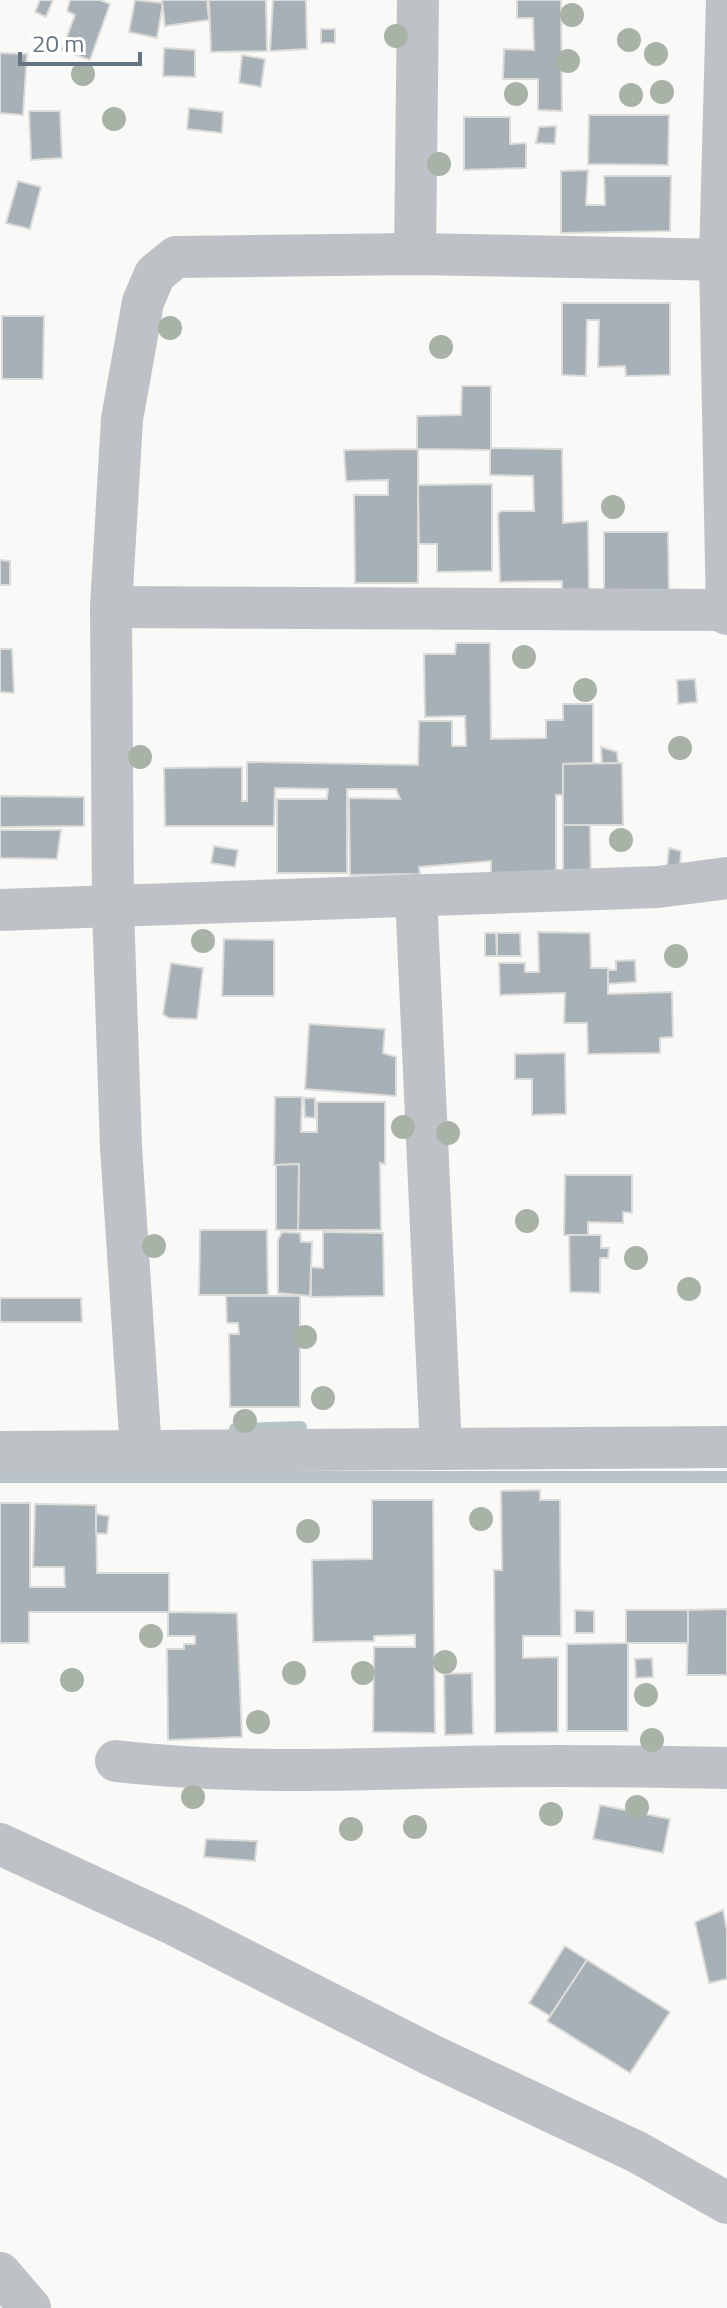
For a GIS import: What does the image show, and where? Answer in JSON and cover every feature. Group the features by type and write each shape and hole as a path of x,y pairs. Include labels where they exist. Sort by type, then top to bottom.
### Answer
{"street":[{"path":"415,254 418,0"},
{"path":"111,607 727,612 724,260 727,0"},
{"path":"141,1451 121,1147 113,909 111,607 122,419 143,302 155,274 176,257 415,254 724,260"},
{"path":"0,910 113,909 658,887 727,878"},
{"path":"416,895 441,1449"},
{"path":"0,1452 727,1447"},
{"path":"116,1761 178,1768 281,1771 577,1765 727,1768"},
{"path":"0,1844 175,1925 431,2055 637,2152 727,2203"},
{"path":"0,2273 30,2308"}],"building":[{"path":"40,0 53,0 46,17 35,12"},
{"path":"70,0 100,0 110,4 90,60 62,50 75,15 67,11"},
{"path":"135,0 163,3 157,38 129,32"},
{"path":"162,0 207,0 209,20 165,26"},
{"path":"209,0 266,0 267,51 211,52"},
{"path":"273,0 306,0 307,49 270,51"},
{"path":"517,0 561,0 562,111 538,110 538,79 503,79 504,49 534,50 533,18 517,18"},
{"path":"321,29 335,29 335,43 321,43"},
{"path":"164,48 195,50 195,77 163,76"},
{"path":"0,53 27,54 23,115 0,113"},
{"path":"242,55 265,59 261,87 239,83"},
{"path":"189,108 223,112 222,133 187,129"},
{"path":"29,111 60,111 62,158 31,160"},
{"path":"589,115 669,115 668,165 588,164"},
{"path":"464,117 510,117 510,144 526,143 526,168 464,170"},
{"path":"556,126 555,144 536,143 539,127"},
{"path":"588,170 586,205 605,205 604,176 671,176 670,231 561,233 561,171"},
{"path":"18,181 41,187 30,229 6,223"},
{"path":"562,303 670,303 670,375 626,376 625,366 598,367 599,320 587,320 586,376 562,375"},
{"path":"2,316 44,316 43,379 2,379"},
{"path":"462,386 491,386 491,448 562,449 563,523 588,521 589,596 562,596 562,581 500,582 498,514 501,511 534,511 533,476 490,475 490,450 418,449 418,583 355,583 354,495 388,495 388,480 346,481 344,450 417,449 417,416 461,415"},
{"path":"492,484 492,571 437,572 437,544 419,544 418,485"},
{"path":"604,532 668,532 669,595 604,594"},
{"path":"0,560 10,561 10,585 0,585"},
{"path":"456,643 490,643 491,739 546,738 546,720 563,720 563,704 593,704 593,763 563,764 564,795 556,795 556,884 491,885 491,861 419,867 420,874 350,875 349,798 400,799 396,789 347,789 347,873 277,873 277,799 327,799 328,789 275,788 274,826 165,826 164,768 242,767 242,801 247,801 247,762 418,765 419,721 452,721 452,746 466,746 465,716 425,717 424,654 455,654"},
{"path":"0,649 12,649 14,693 0,692"},
{"path":"695,679 697,702 678,704 677,680"},
{"path":"601,747 617,752 618,763 602,764"},
{"path":"622,763 623,825 563,825 563,764"},
{"path":"0,796 84,797 84,826 0,827"},
{"path":"563,825 590,825 591,885 563,885"},
{"path":"0,830 61,830 57,859 0,858"},
{"path":"214,846 238,850 235,867 211,863"},
{"path":"669,848 681,851 680,868 667,868"},
{"path":"538,932 590,933 591,968 608,968 608,994 672,992 673,1037 660,1038 660,1053 588,1054 587,1023 564,1023 565,993 500,995 499,963 525,963 525,972 539,972"},
{"path":"485,933 496,933 497,956 485,956"},
{"path":"497,933 520,933 521,956 497,956"},
{"path":"224,939 274,940 274,996 222,996"},
{"path":"635,960 636,982 608,984 608,970 616,970 616,961"},
{"path":"171,963 203,968 197,1019 169,1018 163,1014"},
{"path":"309,1024 385,1029 383,1053 396,1057 396,1096 305,1089"},
{"path":"565,1053 566,1114 532,1115 532,1079 515,1079 515,1054"},
{"path":"275,1097 302,1097 301,1132 317,1132 317,1102 385,1102 385,1164 380,1163 381,1230 298,1230 299,1164 274,1165"},
{"path":"304,1098 315,1098 315,1118 305,1117"},
{"path":"299,1164 298,1230 276,1230 276,1165"},
{"path":"565,1175 632,1175 632,1213 623,1212 623,1223 588,1222 588,1235 564,1235"},
{"path":"200,1230 267,1230 268,1295 199,1295"},
{"path":"282,1232 300,1233 301,1242 312,1242 310,1296 278,1293 278,1240"},
{"path":"323,1232 383,1233 384,1296 311,1297 311,1267 323,1268"},
{"path":"569,1235 601,1235 601,1248 609,1248 608,1258 600,1258 600,1293 570,1292"},
{"path":"226,1296 300,1296 300,1407 230,1407 229,1334 239,1334 238,1323 227,1323"},
{"path":"0,1298 81,1298 82,1322 0,1322"},
{"path":"540,1490 540,1500 560,1500 561,1636 523,1636 523,1658 558,1657 558,1732 495,1733 494,1570 502,1570 501,1491"},
{"path":"372,1500 433,1500 435,1733 373,1732 374,1647 415,1647 415,1635 374,1636 374,1641 313,1642 312,1560 372,1559"},
{"path":"0,1503 30,1503 30,1587 65,1587 64,1567 33,1567 35,1504 96,1505 97,1573 169,1573 169,1612 237,1613 242,1737 168,1740 167,1649 184,1649 184,1644 195,1644 195,1636 168,1636 168,1612 29,1612 29,1643 0,1643"},
{"path":"96,1514 109,1516 107,1534 96,1533"},
{"path":"727,1609 727,1675 687,1675 688,1610"},
{"path":"575,1610 594,1611 594,1633 575,1633"},
{"path":"626,1610 688,1610 688,1643 628,1643 628,1731 567,1731 567,1644 626,1643"},
{"path":"652,1658 653,1677 636,1678 635,1659"},
{"path":"472,1673 473,1734 445,1735 444,1674"},
{"path":"600,1805 670,1819 663,1853 593,1839"},
{"path":"206,1839 257,1841 255,1861 204,1857"},
{"path":"723,1910 727,1931 727,1979 709,1983 695,1922"},
{"path":"565,1946 587,1960 550,2016 529,2003"},
{"path":"587,1960 670,2012 630,2073 547,2021"}],"waterway":[{"path":"235,1429 301,1427"},
{"path":"0,1477 727,1477"}]}
